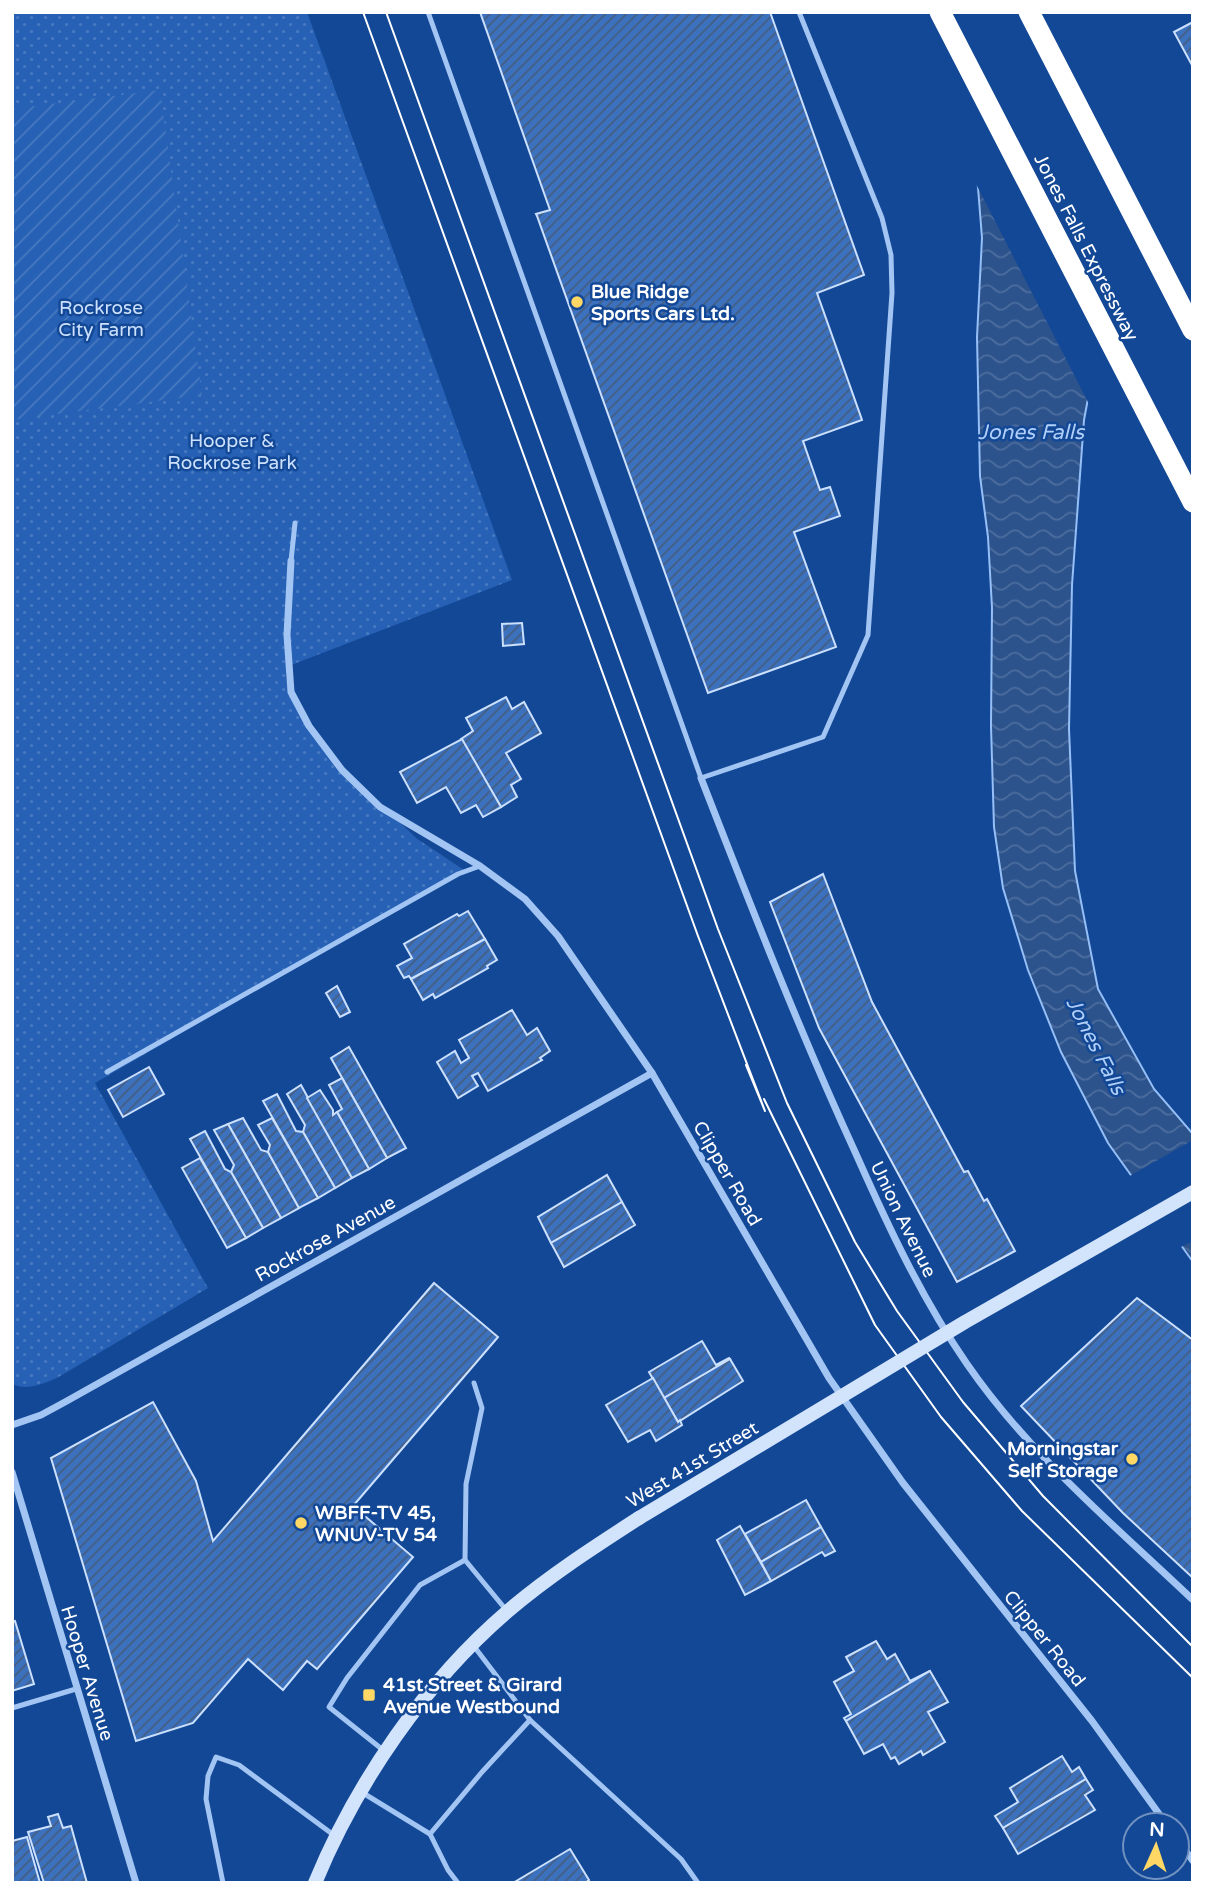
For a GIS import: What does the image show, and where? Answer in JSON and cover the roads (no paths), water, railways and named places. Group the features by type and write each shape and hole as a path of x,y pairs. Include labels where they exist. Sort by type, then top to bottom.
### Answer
{"highway":[{"name":"Jones Falls Expressway","path":"940,12 1193,502"},
{"path":"1030,12 1193,330"}],"main road":[{"name":"West 41st Street","path":"315,1883 360,1792 409,1718 473,1645 507,1611 565,1566 639,1518 965,1322 1193,1192"}],"street":[{"name":"Clipper Road","path":"291,561 287,635 291,692 309,726 342,770 380,807 480,866 524,899 558,936 652,1073 829,1378 903,1483 1092,1721 1157,1811"},
{"name":"Union Avenue","path":"701,778 780,981 827,1090 883,1214 927,1300 967,1364 1003,1412 1048,1462 1193,1600"},
{"name":"Rockrose Avenue","path":"12,1425 41,1415 65,1402 652,1073"},
{"name":"Hooper Avenue","path":"12,1472 136,1883"}],"lane":[{"path":"428,12 701,778 823,737 868,635 892,293 891,255 882,218 799,12"},
{"path":"291,561 295,523"},
{"path":"107,1072 458,874 480,866"},
{"path":"474,1383 482,1408 466,1485 465,1560 507,1611"},
{"path":"385,1752 329,1707 357,1665 420,1585 465,1560"},
{"path":"473,1645 530,1720 681,1859 698,1883"},
{"path":"12,1708 76,1689"},
{"path":"429,1834 530,1720"},
{"path":"223,1883 206,1799 208,1776 216,1756 239,1765 337,1837"},
{"path":"360,1792 429,1834 458,1883"}],"water":[{"name":"Jones Falls","path":"972,112 1095,361 1084,420 1072,585 1069,729 1075,871 1098,989 1154,1089 1193,1134 1193,1262 1108,1143 1061,1052 1028,970 1003,888 994,827 992,608 988,537 980,476 977,337 982,238"}],"tram line":[{"path":"363,12 698,936 765,1111 746,1065 748,1068"},
{"path":"386,12 718,929 787,1103 855,1242 897,1311 963,1402 1043,1496 1193,1647"},
{"path":"764,1099 875,1325 941,1417 1022,1511 1193,1678"}],"place":[{"name":"Blue Ridge Sports Cars Ltd.","path":"577,302"},
{"name":"Morningstar Self Storage","path":"1132,1459"},
{"name":"WBFF-TV 45, WNUV-TV 54","path":"301,1523"},
{"name":"41st Street & Girard Avenue Westbound","path":"369,1695"}],"park label":[{"name":"Rockrose City Farm","path":"101,318"},
{"name":"Hooper & Rockrose Park","path":"232,451"}]}
